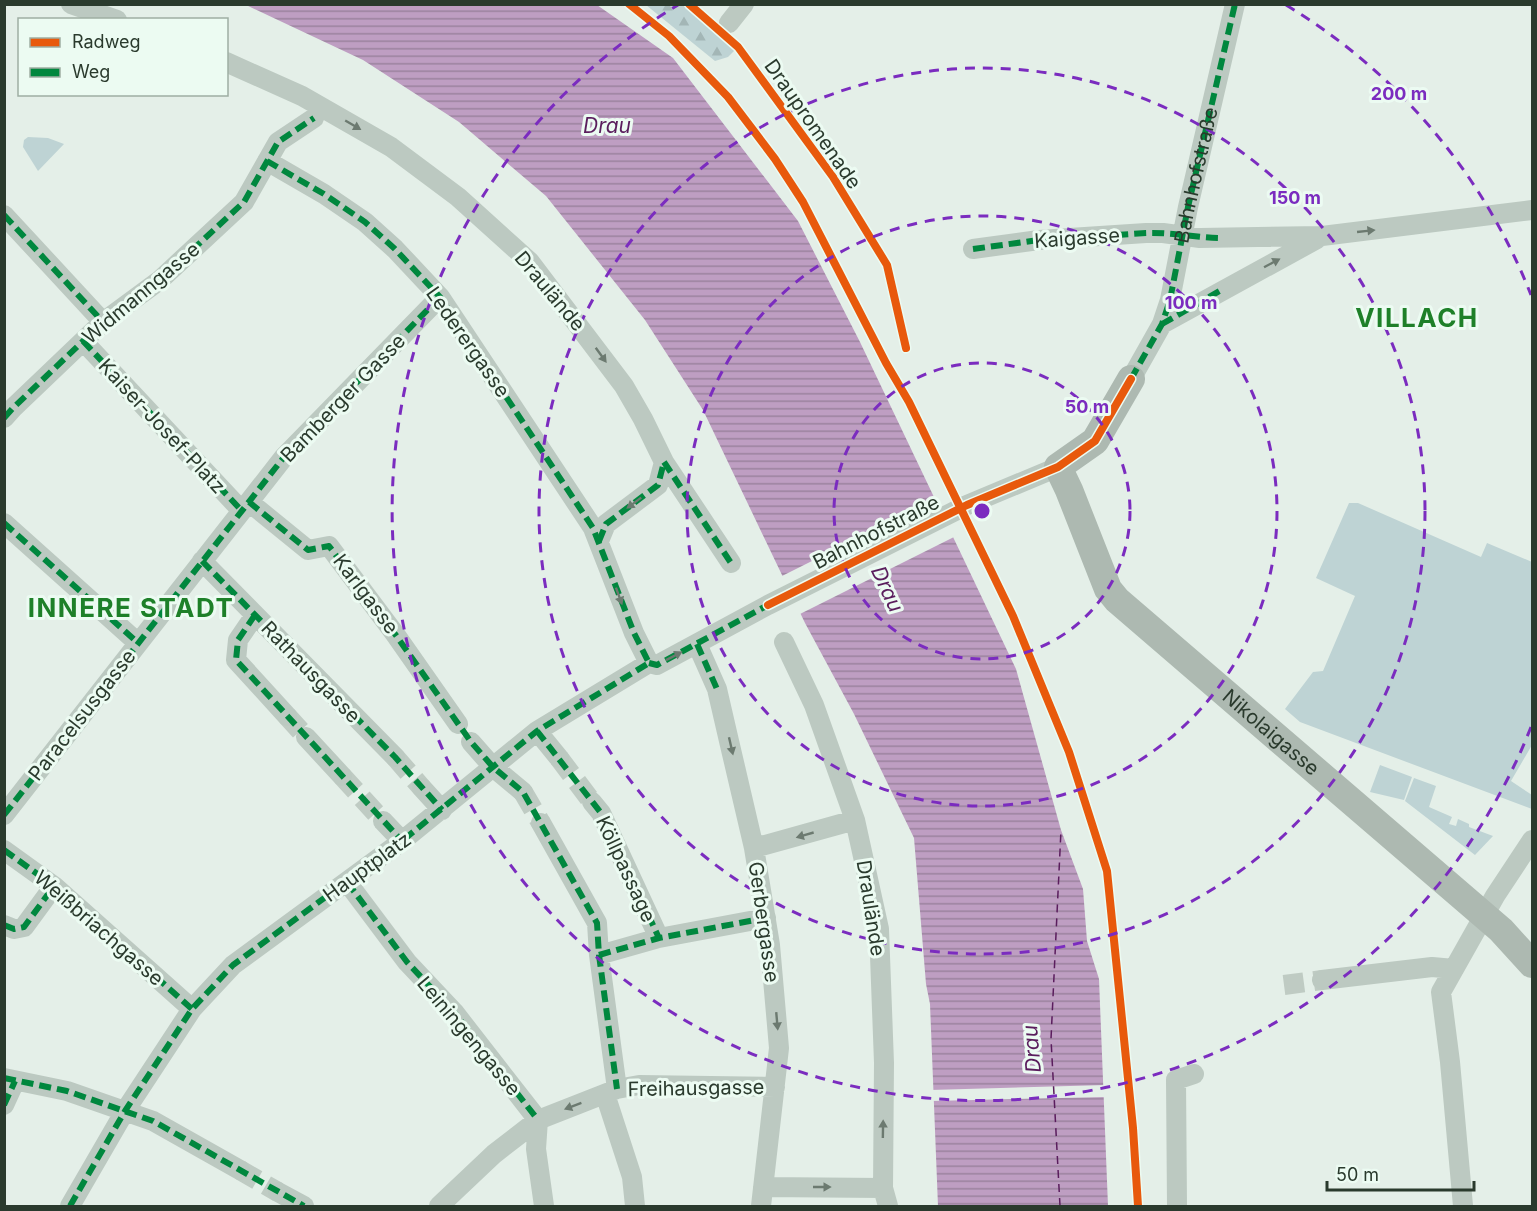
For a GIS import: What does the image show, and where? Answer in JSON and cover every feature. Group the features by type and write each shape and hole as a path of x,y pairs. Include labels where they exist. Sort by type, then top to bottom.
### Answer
{"street":[{"path":"71,4 111,18"},
{"path":"729,23 744,4"},
{"name":"Bahnhofstraße","path":"649,663 657,665 768,604 967,505 1058,467 1095,441 1162,324 1170,300 1182,234 1235,4"},
{"name":"Draulände","path":"228,63 302,96 391,147 458,197 530,261 624,386 654,439 664,462 731,563"},
{"name":"Widmanngasse","path":"4,418 103,322 160,280 244,202 278,141 314,118"},
{"name":"Lederergasse","path":"267,161 324,194 365,222 395,249 440,297 593,528 627,615 649,663"},
{"name":"Kaigasse","path":"973,249 1039,240 1146,233 1212,238 1322,236 1533,210"},
{"path":"4,215 103,322"},
{"path":"1162,324 1322,236"},
{"name":"Bamberger Gasse","path":"245,506 284,457 440,297"},
{"name":"Kaiser-Josef-Platz","path":"82,341 245,506"},
{"path":"599,541 606,524 658,485 664,462"},
{"name":"Nikolaigasse","path":"1058,467 1108,589 1117,600 1502,930 1533,964"},
{"name":"Paracelsusgasse","path":"4,815 245,506"},
{"name":"Karlgasse","path":"245,506 308,550 329,546 395,634 458,724"},
{"path":"4,523 138,643"},
{"name":"Rathausgasse","path":"202,561 394,758"},
{"path":"255,615 237,640 236,660 287,716"},
{"name":"Draulände","path":"763,1187 886,1197 879,929 855,820 814,705 784,642"},
{"name":"Gerbergasse","path":"697,644 717,689 754,848 766,918 779,1048 760,1206"},
{"name":"Hauptplatz","path":"70,1206 125,1111 192,1009 233,965 402,841 537,731 649,663"},
{"path":"537,731 559,758"},
{"path":"306,736 342,776"},
{"path":"471,742 493,767 523,792"},
{"path":"422,788 442,810"},
{"name":"Köllpassage","path":"592,802 601,813 659,938"},
{"path":"754,848 855,820"},
{"path":"383,821 402,841"},
{"path":"541,823 597,923 611,1091 632,1177 635,1206"},
{"path":"1463,1206 1441,992 1484,915 1533,840"},
{"name":"Weißbriachgasse","path":"4,850 54,886 192,1009"},
{"name":"Leiningengasse","path":"347,882 407,962 454,1012 538,1120"},
{"path":"4,925 15,929 24,927 54,886"},
{"path":"599,955 659,938 766,918"},
{"path":"1322,980 1432,967 1454,969"},
{"path":"1177,1206 1176,1080 1194,1074"},
{"path":"4,1105 10,1080 67,1091 153,1121 240,1170"},
{"name":"Freihausgasse","path":"439,1206 494,1154 538,1120 611,1091 639,1085 775,1087"},
{"path":"538,1120 536,1149 544,1206"},
{"path":"278,1192 304,1206"}],"green space":[{"path":"646,5 683,5 736,49 728,57 715,61"},
{"path":"28,137 48,138 64,144 38,171 23,147 24,140"},
{"path":"1349,503 1358,503 1481,557 1487,543 1532,562 1532,745 1511,781 1532,795 1532,809 1300,722 1285,709 1313,672 1323,671 1355,596 1316,578"},
{"path":"1380,765 1412,777 1404,800 1370,792"},
{"path":"1414,778 1436,786 1429,807 1452,817 1449,824 1456,826 1458,819 1469,824 1469,827 1493,836 1475,855 1405,801"}],"water":[{"name":"Drau","path":"246,5 597,5 673,58 798,221 860,342 1016,669 1061,830 1083,889 1087,941 1099,979 1108,1206 938,1206 930,1004 926,984 914,838 854,714 805,623 703,410 645,320 546,196 459,122 363,60"}],"pier":[{"path":"938,498 956,536 798,615 780,577"},
{"path":"1106,1085 1107,1097 931,1101 930,1090"}],"ferry route":[{"path":"1060,1206 1051,1039 1061,830"}],"tunnel":[{"path":"287,716 306,737"},
{"path":"395,757 422,788"},
{"path":"559,758 592,802"},
{"path":"342,776 383,821"},
{"path":"523,792 541,823"},
{"path":"1284,985 1322,980"},
{"path":"240,1170 278,1192"}],"marked path":[{"path":"1131,379 1162,324 1170,300 1188,207 1235,4"},
{"path":"4,418 103,322 160,280 244,202 278,142 314,118"},
{"path":"267,161 324,194 365,222 395,249 440,297 593,528 634,633 649,663"},
{"path":"4,215 103,322"},
{"path":"973,249 1039,240 1146,233 1223,238"},
{"path":"1162,324 1223,289"},
{"path":"4,815 284,457 440,297"},
{"path":"83,341 242,511"},
{"path":"664,462 731,563"},
{"path":"599,541 606,524 658,485 664,462"},
{"path":"249,502 308,550 329,546 395,634 471,742 493,767 523,792 597,923 599,955 617,1089"},
{"path":"4,523 138,643"},
{"path":"202,561 395,757 442,810"},
{"path":"649,663 657,665 768,605"},
{"path":"255,615 238,640 236,660 402,841"},
{"path":"697,644 717,689"},
{"path":"70,1206 125,1111 192,1009 233,965 402,841 537,731 649,663"},
{"path":"537,731 601,813 659,938"},
{"path":"4,850 54,886 192,1009"},
{"path":"347,882 407,962 454,1012 538,1120"},
{"path":"4,925 14,929 24,927 54,886"},
{"path":"599,955 659,938 766,918"},
{"path":"4,1078 67,1091 153,1121 304,1206"},
{"path":"4,1105 15,1081"}],"cycle path":[{"path":"629,4 669,36 728,97 775,159 803,202 886,363 909,402 1013,616 1069,752 1107,871 1133,1128 1138,1206"},
{"name":"Draupromenade","path":"689,4 738,47 833,177 887,265 906,348"},
{"path":"768,605 967,505 1058,467 1095,441 1131,379"}],"district":[{"name":"VILLACH","path":"1417,318"},
{"name":"INNERE STADT","path":"131,608"}]}
